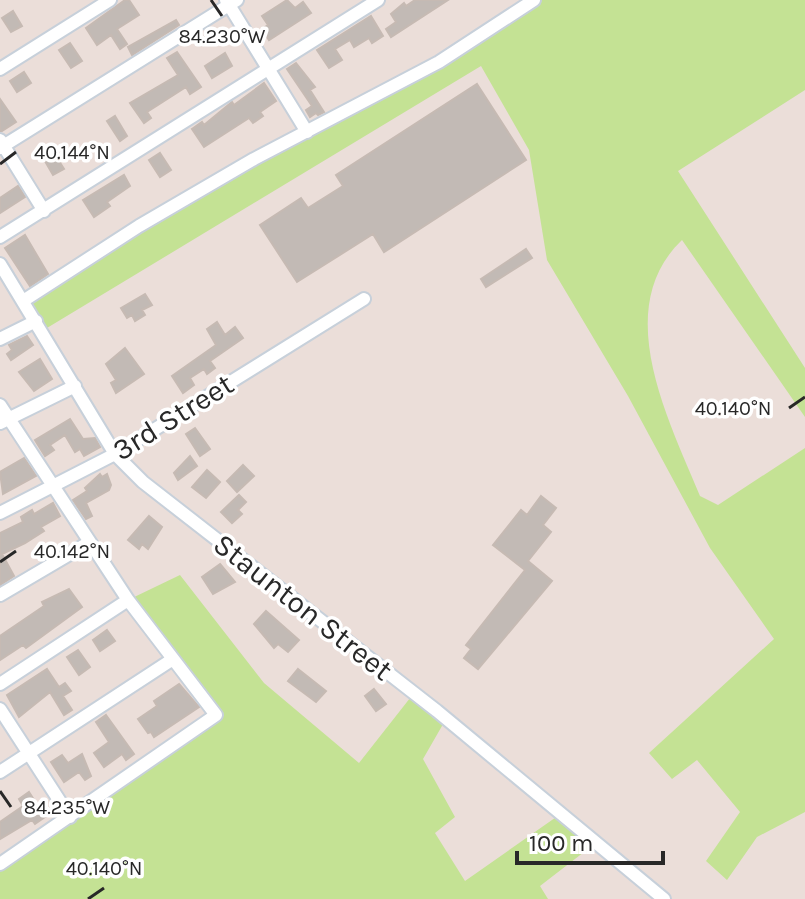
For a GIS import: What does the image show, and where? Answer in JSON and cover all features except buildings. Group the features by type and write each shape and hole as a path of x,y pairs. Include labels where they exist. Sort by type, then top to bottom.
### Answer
{"street":[{"path":"0,69 110,0"},
{"path":"0,237 378,0"},
{"path":"23,301 139,226 439,62 534,0"},
{"path":"44,211 1,145 230,2 307,132"},
{"name":"Staunton Street","path":"0,264 115,454 143,482 437,711 664,899"},
{"name":"3rd Street","path":"0,513 115,454 364,299"},
{"path":"0,339 36,321"},
{"path":"4,421 75,386"},
{"path":"0,405 4,421 52,485 128,600 216,715 0,864"},
{"path":"0,595 90,542"},
{"path":"0,684 128,600"},
{"path":"0,772 173,659"},
{"path":"0,709 70,817"}],"green space":[{"path":"534,0 805,0 805,90 678,171 805,368 805,417 682,240 661,268 650,298 648,331 652,365 674,434 700,496 718,505 805,448 805,812 757,837 727,880 706,861 740,812 697,760 672,779 649,753 774,639 710,548 628,396 547,260 529,150 481,66 42,331 23,301 139,226 439,62"},
{"path":"180,575 264,683 359,763 414,693 446,719 423,759 455,817 435,833 465,881 562,813 597,842 540,886 548,899 0,899 0,864 215,716 128,600"}]}
